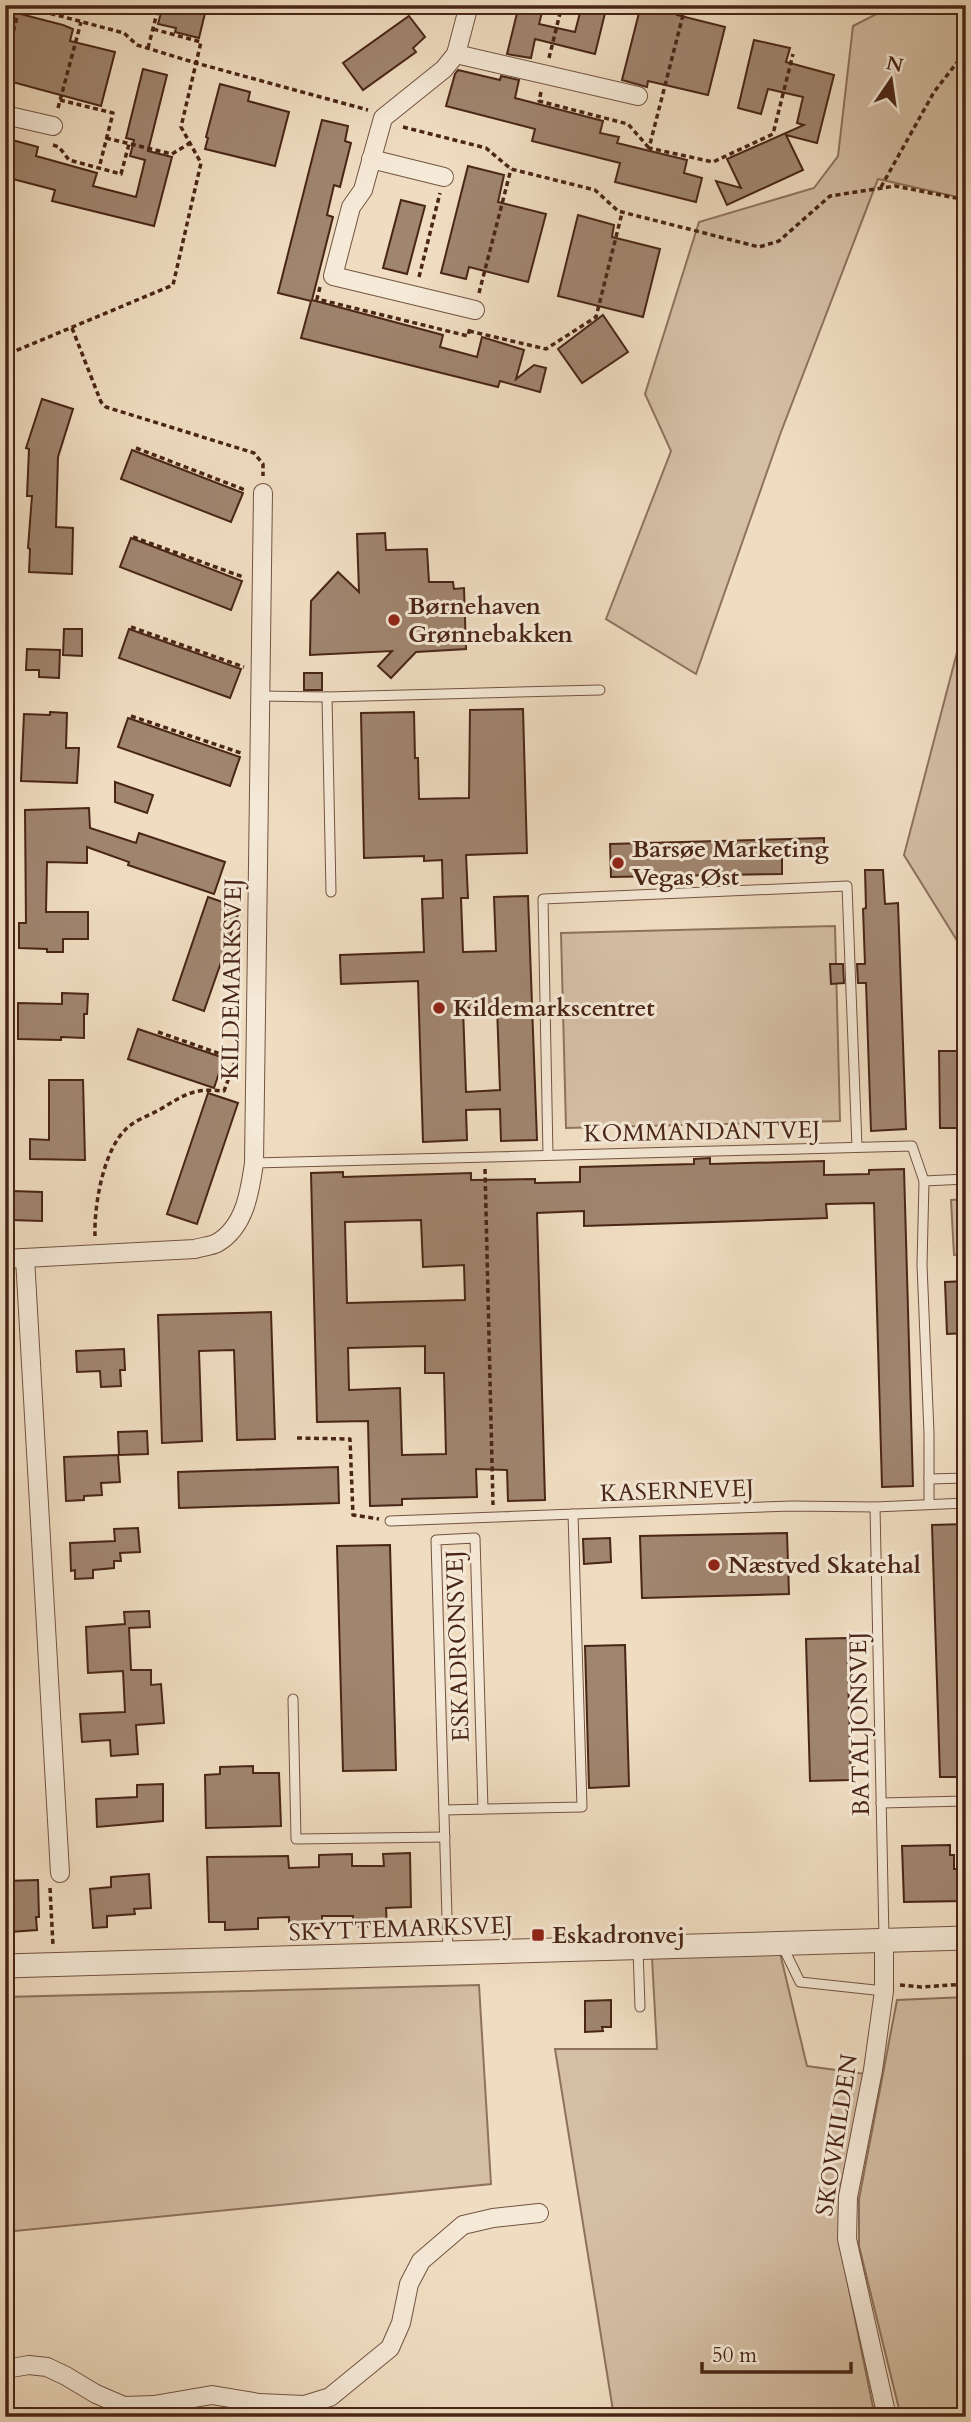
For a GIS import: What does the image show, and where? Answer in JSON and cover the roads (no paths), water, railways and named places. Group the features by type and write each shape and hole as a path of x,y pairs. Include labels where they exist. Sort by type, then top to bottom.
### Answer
{"street":[{"path":"469,5 456,54 444,69 383,118 363,190 351,207 333,276 475,310"},
{"path":"456,54 638,96"},
{"path":"5,115 53,126"},
{"path":"371,159 444,177"},
{"name":"KILDEMARKSVEJ","path":"5,1259 195,1249 217,1243 232,1229 245,1209 254,1163 263,494"},
{"path":"25,1258 60,1873"},
{"name":"SKYTTEMARKSVEJ","path":"5,1966 966,1938"},
{"name":"SKOVKILDEN","path":"884,1940 884,1987 873,2070 848,2197 847,2239 887,2417"},
{"path":"5,2369 29,2365 47,2367 124,2406 153,2405 212,2395 259,2403 303,2405 317,2401 330,2397 390,2348 401,2323 409,2284 421,2262 463,2225 493,2218 539,2213"}],"lane":[{"path":"261,696 327,697 600,690"},
{"path":"327,697 331,891"},
{"name":"KOMMANDANTVEJ","path":"548,1155 543,899 847,886 857,1147"},
{"name":"KOMMANDANTVEJ","path":"254,1163 912,1146 924,1181"},
{"path":"929,1504 922,1265 924,1181 966,1179"},
{"path":"929,1479 966,1478"},
{"name":"KASERNEVEJ","path":"390,1521 792,1506 875,1507 966,1503"},
{"name":"BATALJONSVEJ","path":"875,1507 884,1940"},
{"path":"444,1810 582,1807 573,1514"},
{"name":"ESKADRONSVEJ","path":"448,1954 436,1540 475,1538 483,1809"},
{"path":"293,1699 296,1839 444,1837"},
{"path":"881,1803 966,1801"},
{"path":"781,1944 800,1982 884,1987"},
{"path":"638,1948 640,2007"}],"place":[{"name":"Børnehaven Grønnebakken","path":"394,620"},
{"name":"Barsøe Marketing Vegas Øst","path":"618,863"},
{"name":"Kildemarkscentret","path":"439,1008"},
{"name":"Næstved Skatehal","path":"714,1565"},
{"name":"Eskadronvej","path":"538,1935"}]}
